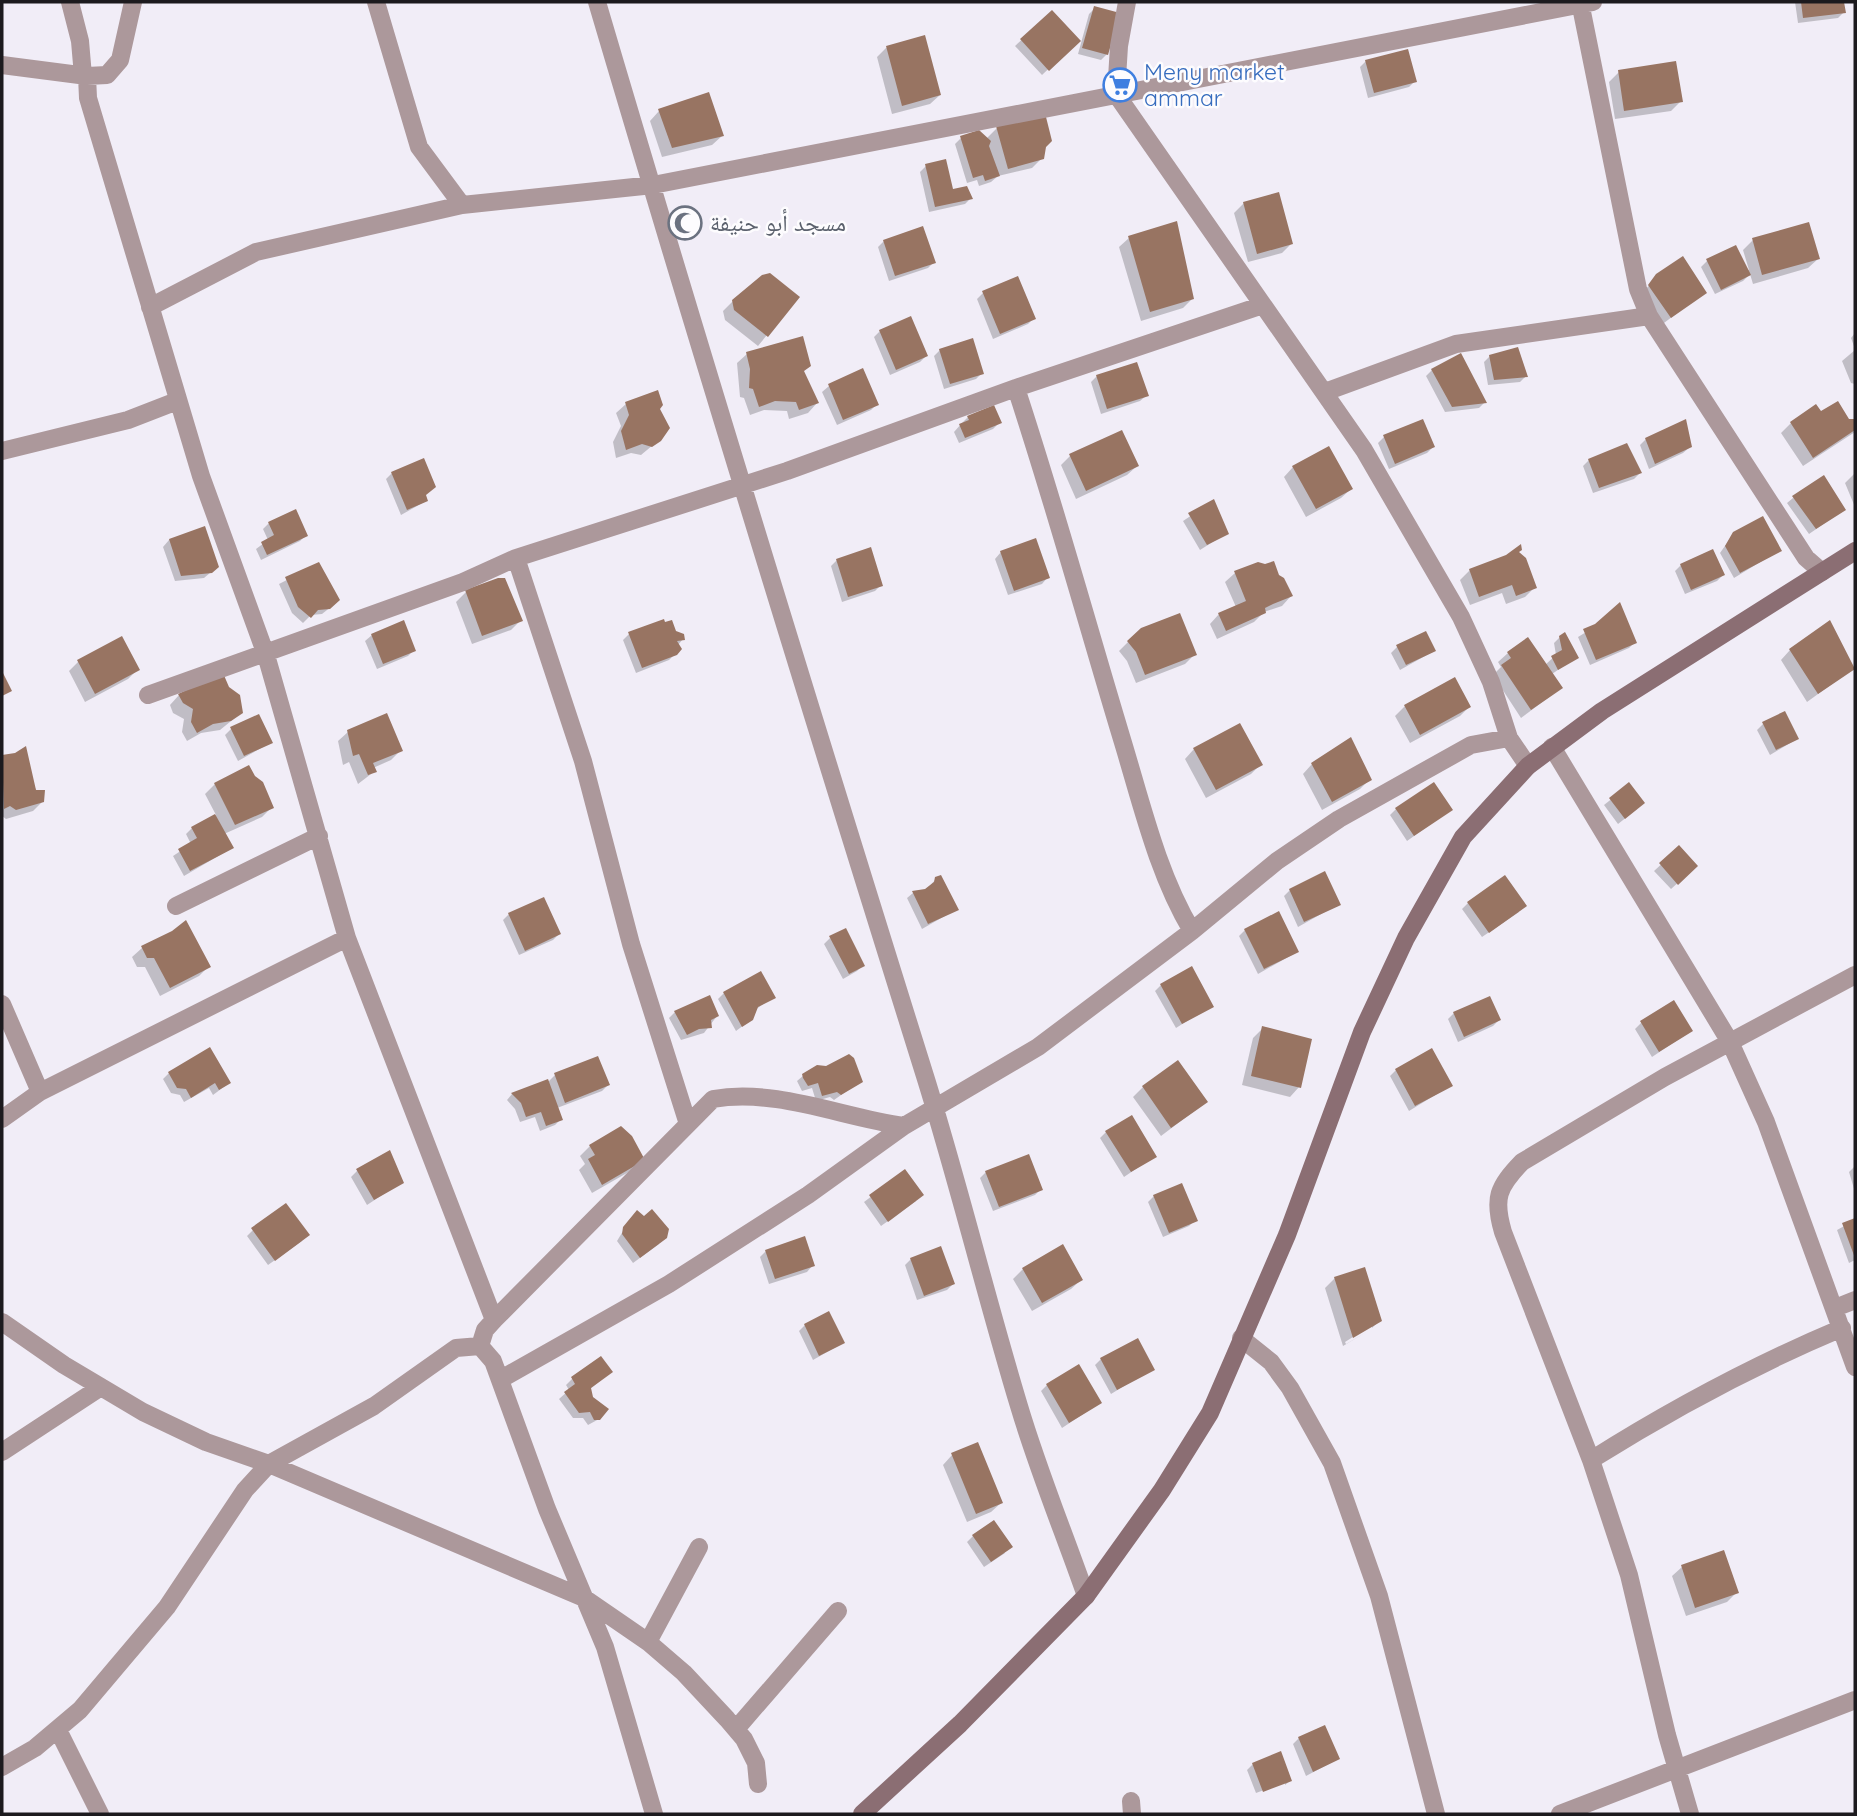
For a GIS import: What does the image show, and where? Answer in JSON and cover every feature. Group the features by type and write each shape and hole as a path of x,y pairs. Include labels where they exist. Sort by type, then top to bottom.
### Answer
{"main road":[{"path":"862,1814 960,1724 1086,1596 1163,1490 1210,1413 1287,1235 1363,1032 1406,938 1463,837 1528,766 1552,747 1602,711 1855,551"}],"street":[{"path":"69,2 80,41 89,98 177,401 266,654 347,937 494,1320"},
{"path":"2,65 85,76 107,75 120,60 133,2"},
{"path":"376,2 419,147 462,205"},
{"path":"597,2 741,485 934,1108 1020,1411 1086,1596"},
{"path":"1127,2 1118,56 1116,94 1364,450 1461,617 1495,691 1509,738 1528,766"},
{"path":"150,307 256,252 462,205 653,185 1585,3 1636,280 1649,316 1806,558 1822,572"},
{"path":"148,695 463,582 516,558 741,485 1263,305"},
{"path":"1325,392 1405,361 1466,342 1649,316"},
{"path":"1016,388 1067,546 1142,805 1170,889 1192,931"},
{"path":"2,451 128,420 177,401"},
{"path":"516,558 583,761 631,944 688,1124"},
{"path":"501,1379 669,1284 830,1181 904,1126 1038,1047 1192,931 1277,861 1339,819 1471,745 1509,738"},
{"path":"1552,747 1730,1042 1766,1122 1855,1367"},
{"path":"176,906 319,836"},
{"path":"2,1119 40,1092 347,937"},
{"path":"1690,1814 1675,1770 1629,1575 1591,1460 1496,1209 1499,1194 1507,1178 1522,1162 1730,1042 1855,975"},
{"path":"2,1004 40,1092"},
{"path":"480,1346 485,1330 494,1320 713,1099 739,1095 769,1096 816,1109 904,1126"},
{"path":"1835,1308 1855,1300"},
{"path":"2,1322 143,1412 206,1442 269,1464 584,1598 648,1642 684,1673 736,1729 756,1763 758,1784"},
{"path":"1591,1460 1659,1417 1744,1371 1842,1328"},
{"path":"1241,1338 1271,1362 1290,1388 1332,1463 1379,1596 1436,1814"},
{"path":"2,1767 35,1748 87,1702 167,1607 244,1490 269,1464 374,1406 456,1348 480,1346 488,1353 501,1379 547,1509 605,1647 654,1814"},
{"path":"2,1452 101,1387"},
{"path":"648,1642 699,1546"},
{"path":"736,1729 838,1611"},
{"path":"1560,1814 1855,1700"},
{"path":"58,1730 100,1814"}],"building":[{"path":"1801,2 1844,2 1846,13 1803,18"},
{"path":"1094,6 1120,13 1108,55 1082,48"},
{"path":"1052,10 1081,41 1049,71 1020,39"},
{"path":"925,35 941,95 902,106 886,46"},
{"path":"1408,49 1417,82 1374,93 1365,60"},
{"path":"1676,61 1683,102 1624,111 1618,70"},
{"path":"709,92 724,136 672,148 658,109"},
{"path":"1045,113 1052,141 1046,147 1044,159 1008,169 996,126"},
{"path":"979,130 991,141 989,146 1000,176 985,181 983,175 973,178 960,136"},
{"path":"946,159 953,189 967,186 973,199 935,207 925,164"},
{"path":"1279,192 1293,244 1257,254 1243,202"},
{"path":"1177,221 1194,299 1150,312 1128,236"},
{"path":"1809,222 1820,259 1762,275 1752,238"},
{"path":"923,226 936,263 895,276 883,240"},
{"path":"1736,245 1751,275 1721,290 1706,259"},
{"path":"1683,256 1707,293 1671,318 1648,285 1656,274"},
{"path":"770,273 800,297 768,337 734,310 732,300 762,275"},
{"path":"1018,276 1036,319 1000,334 982,291"},
{"path":"911,316 928,356 896,370 879,330"},
{"path":"803,336 811,366 804,371 819,403 799,410 796,402 775,401 759,407 753,389 749,388 750,369 746,352"},
{"path":"973,338 984,374 950,384 939,349"},
{"path":"1518,347 1528,377 1494,380 1489,355"},
{"path":"1461,353 1487,403 1452,407 1431,369"},
{"path":"1137,362 1149,396 1107,409 1096,375"},
{"path":"863,368 879,405 843,420 828,384"},
{"path":"658,390 663,405 660,409 670,428 661,441 652,447 642,444 626,450 621,431 629,415 625,402"},
{"path":"1838,401 1849,419 1855,419 1855,430 1813,458 1790,422 1816,404 1821,411"},
{"path":"994,405 1002,423 965,438 959,424 969,420 967,416"},
{"path":"1423,419 1435,447 1395,464 1383,435"},
{"path":"1686,419 1692,447 1655,464 1645,438"},
{"path":"1122,430 1139,466 1086,491 1069,454"},
{"path":"1627,443 1642,473 1599,488 1588,459"},
{"path":"1329,446 1353,489 1316,509 1292,466"},
{"path":"424,458 436,487 426,495 428,501 407,510 391,472"},
{"path":"1824,475 1846,510 1816,529 1792,496"},
{"path":"1214,499 1229,534 1207,545 1188,513"},
{"path":"296,509 308,536 267,555 261,542 274,535 268,522"},
{"path":"1763,516 1782,551 1740,573 1725,546 1733,532"},
{"path":"205,526 219,567 212,573 181,576 169,539"},
{"path":"1036,538 1050,578 1014,591 1000,551"},
{"path":"1521,544 1522,550 1519,552 1526,558 1537,588 1516,596 1512,585 1479,597 1469,569 1506,555"},
{"path":"871,547 883,586 848,597 836,559"},
{"path":"1713,549 1725,575 1691,590 1680,564"},
{"path":"1274,561 1279,575 1284,578 1293,596 1265,608 1266,613 1226,631 1218,613 1246,601 1234,571 1258,562 1265,564"},
{"path":"319,562 340,600 330,609 318,610 311,618 298,607 285,577"},
{"path":"505,578 523,621 482,636 465,590"},
{"path":"1620,602 1637,643 1596,660 1583,629 1595,624"},
{"path":"1180,613 1197,655 1145,675 1136,652 1127,641 1141,628"},
{"path":"664,619 665,622 672,620 676,631 684,634 685,640 677,641 682,649 677,655 642,668 628,632"},
{"path":"404,620 416,651 383,664 371,634"},
{"path":"1830,620 1855,669 1818,694 1789,649"},
{"path":"1426,631 1436,651 1406,665 1396,645"},
{"path":"1565,632 1579,658 1558,670 1551,656 1562,650 1559,636"},
{"path":"122,636 140,670 95,694 77,660"},
{"path":"1528,637 1563,688 1531,710 1501,665 1511,658 1507,652"},
{"path":"2,671 12,691 2,696"},
{"path":"223,673 229,687 240,695 243,713 231,721 213,724 197,733 191,722 193,709 183,703 178,694"},
{"path":"1455,677 1471,707 1420,735 1404,705"},
{"path":"1785,711 1799,739 1776,750 1762,722"},
{"path":"387,713 403,751 373,763 377,772 368,775 359,754 353,756 347,730"},
{"path":"259,714 273,743 244,756 230,727"},
{"path":"1240,723 1263,765 1216,790 1193,748"},
{"path":"1351,737 1372,780 1332,802 1311,763"},
{"path":"26,746 36,790 45,790 44,802 16,810 10,806 4,809 2,755 15,753"},
{"path":"249,765 255,776 263,782 274,808 235,825 214,783"},
{"path":"1434,782 1453,810 1414,836 1395,808"},
{"path":"1629,782 1645,803 1625,819 1609,798"},
{"path":"215,814 234,848 190,871 178,849 197,838 191,827"},
{"path":"1679,845 1698,866 1678,885 1659,863"},
{"path":"1325,871 1341,905 1304,922 1289,889"},
{"path":"941,875 959,910 928,924 912,891 925,889 934,882 935,877"},
{"path":"1505,875 1527,906 1489,933 1467,902"},
{"path":"544,897 561,934 525,951 508,913"},
{"path":"1279,911 1299,952 1264,969 1244,929"},
{"path":"186,920 211,967 170,988 154,958 147,958 141,946 172,931"},
{"path":"846,928 865,966 849,974 829,936"},
{"path":"1192,966 1214,1007 1182,1024 1160,984"},
{"path":"761,971 776,998 758,1007 753,1020 742,1027 723,992"},
{"path":"710,995 719,1016 711,1020 712,1028 699,1029 687,1035 674,1011"},
{"path":"1490,996 1501,1020 1464,1037 1453,1012"},
{"path":"1674,1000 1693,1031 1659,1052 1640,1021"},
{"path":"1262,1026 1312,1039 1301,1088 1251,1076"},
{"path":"210,1047 231,1083 219,1090 215,1083 191,1098 186,1089 177,1088 168,1072"},
{"path":"1432,1048 1453,1086 1415,1106 1395,1069"},
{"path":"849,1054 854,1058 863,1082 841,1095 837,1092 822,1096 818,1083 808,1086 802,1074 817,1065 826,1066"},
{"path":"598,1056 610,1085 565,1103 554,1073"},
{"path":"1178,1060 1208,1102 1171,1128 1142,1086"},
{"path":"548,1079 563,1120 546,1126 541,1112 526,1117 521,1103 511,1093"},
{"path":"1132,1115 1157,1157 1131,1172 1105,1131"},
{"path":"621,1126 632,1136 645,1160 602,1185 588,1159 595,1155 589,1145"},
{"path":"390,1150 404,1183 374,1200 356,1169"},
{"path":"1029,1154 1043,1190 999,1207 985,1171"},
{"path":"905,1169 924,1195 888,1222 869,1195"},
{"path":"1182,1183 1198,1221 1169,1233 1153,1195"},
{"path":"286,1203 310,1235 275,1261 251,1228"},
{"path":"652,1209 669,1229 667,1238 640,1258 622,1234 623,1227 637,1210 644,1216"},
{"path":"1855,1218 1855,1258 1842,1223"},
{"path":"805,1236 815,1266 775,1279 765,1250"},
{"path":"1063,1244 1083,1280 1042,1303 1022,1268"},
{"path":"941,1246 955,1284 924,1296 910,1258"},
{"path":"1365,1267 1382,1321 1353,1338 1334,1277"},
{"path":"829,1311 845,1343 819,1356 804,1324"},
{"path":"1138,1338 1155,1370 1117,1390 1100,1358"},
{"path":"601,1356 613,1372 591,1388 593,1397 609,1409 600,1420 594,1420 590,1412 579,1413 564,1392 575,1384 571,1377"},
{"path":"1079,1364 1102,1403 1069,1423 1046,1384"},
{"path":"978,1442 1003,1503 976,1514 951,1453"},
{"path":"994,1520 1013,1547 991,1562 972,1535"},
{"path":"1724,1550 1739,1593 1695,1608 1681,1565"},
{"path":"1325,1725 1340,1759 1313,1772 1298,1737"},
{"path":"1281,1751 1292,1781 1263,1792 1252,1763"}],"place":[{"name":"Meny market ammar","path":"1120,85"},
{"name":"مسجد أبو حنيفة","path":"685,223"}]}
